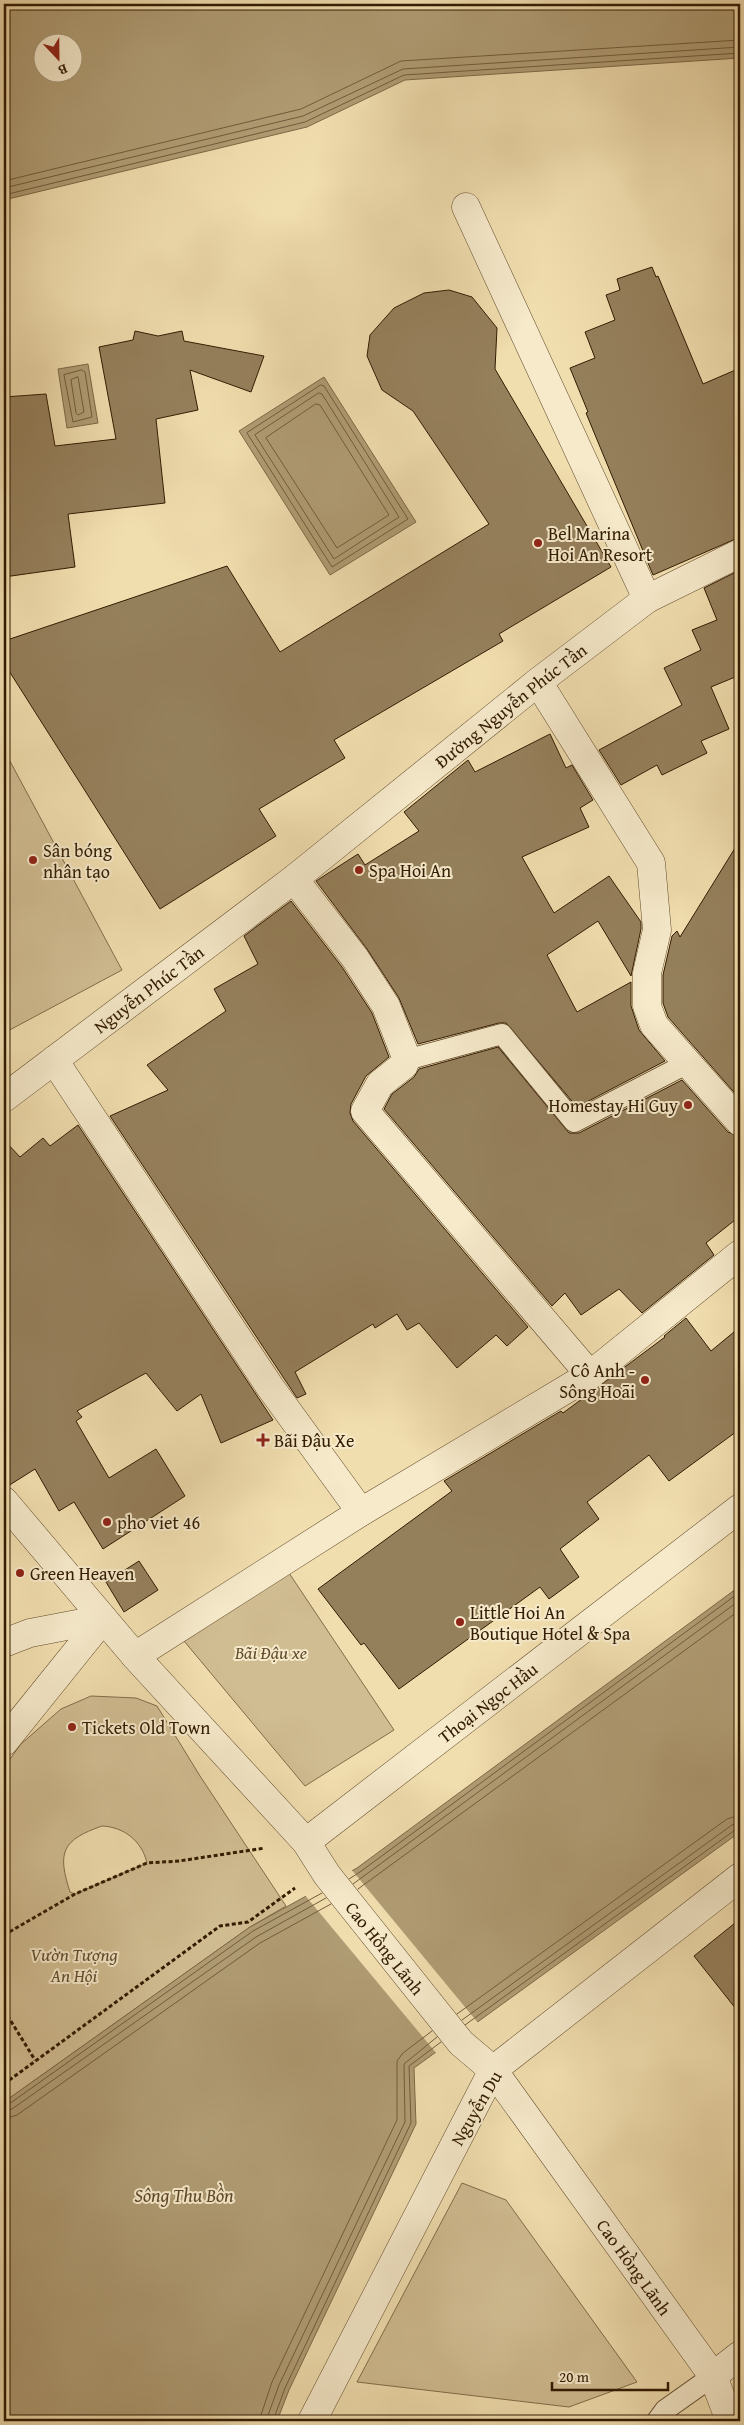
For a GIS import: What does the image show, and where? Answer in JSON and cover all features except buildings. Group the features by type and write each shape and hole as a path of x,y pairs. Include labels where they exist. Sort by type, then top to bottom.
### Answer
{"street":[{"path":"466,207 647,600"},
{"name":"Đường Nguyễn Phúc Tần","path":"294,878 538,682 647,600 740,553"},
{"path":"538,682 651,863 657,930 647,973 647,1006 654,1025 740,1122"},
{"path":"294,878 355,958 386,1006 406,1060 404,1065 380,1084 365,1111 590,1375"},
{"name":"Nguyễn Phúc Tần","path":"4,1098 294,878"},
{"path":"54,1060 270,1387 361,1512"},
{"path":"135,1656 361,1512 590,1375 740,1254"},
{"name":"Cao Hồng Lãnh","path":"4,1501 135,1656 306,1842 325,1872 461,2043 493,2070 713,2376 730,2421"},
{"name":"Thoại Ngọc Hầu","path":"306,1842 740,1508"},
{"path":"4,1643 30,1633 103,1619"},
{"path":"4,1742 103,1619"},
{"name":"Nguyễn Du","path":"312,2421 493,2070 740,1877"},
{"path":"713,2376 740,2355"}],"lane":[{"path":"406,1060 502,1034 574,1122 688,1063"},
{"path":"656,2421 665,2410 713,2376"}],"path":[{"path":"4,1935 75,1894 147,1863 179,1861 306,1842"},
{"path":"4,2084 220,1926 248,1922 325,1872"},
{"path":"4,2010 35,2060"}],"green space":[{"name":"Sân bóng nhân tạo","path":"4,750 122,970 4,1033"},
{"name":"Bãi Đậu xe","path":"289,1573 394,1730 305,1786 179,1635"},
{"name":"Vườn Tượng An Hội","path":"91,1696 136,1698 157,1706 200,1776 286,1906 250,1927 4,2102 4,1767 21,1744 61,1709","holes":["102,1826 125,1832 131,1837 141,1848 147,1863 75,1894 70,1892 64,1867 66,1849 71,1842 89,1831"]},
{"path":"462,2183 506,2200 637,2382 569,2407 357,2382"}],"water":[{"path":"4,4 740,4 740,58 405,80 307,127 4,200"},
{"path":"88,364 98,423 67,428 58,369"},
{"path":"324,377 416,522 330,575 239,431"},
{"name":"Sông Thu Bồn","path":"740,1586 740,1832 414,2068 416,2124 289,2390 277,2421 4,2421 4,2102 250,1927 357,1868"}],"pier":[{"path":"351,1869 479,2024 437,2054 304,1894"}],"place":[{"name":"Bel Marina Hoi An Resort","path":"538,543"},
{"name":"Sân bóng nhân tạo","path":"33,860"},
{"name":"Spa Hoi An","path":"359,870"},
{"name":"Homestay Hi Guy","path":"688,1105"},
{"name":"Cô Anh - Sông Hoāi","path":"645,1380"},
{"name":"Bãi Đậu Xe","path":"263,1440"},
{"name":"pho viet 46","path":"107,1522"},
{"name":"Green Heaven","path":"20,1573"},
{"name":"Little Hoi An Boutique Hotel & Spa","path":"460,1622"},
{"name":"Tickets Old Town","path":"72,1727"}]}
